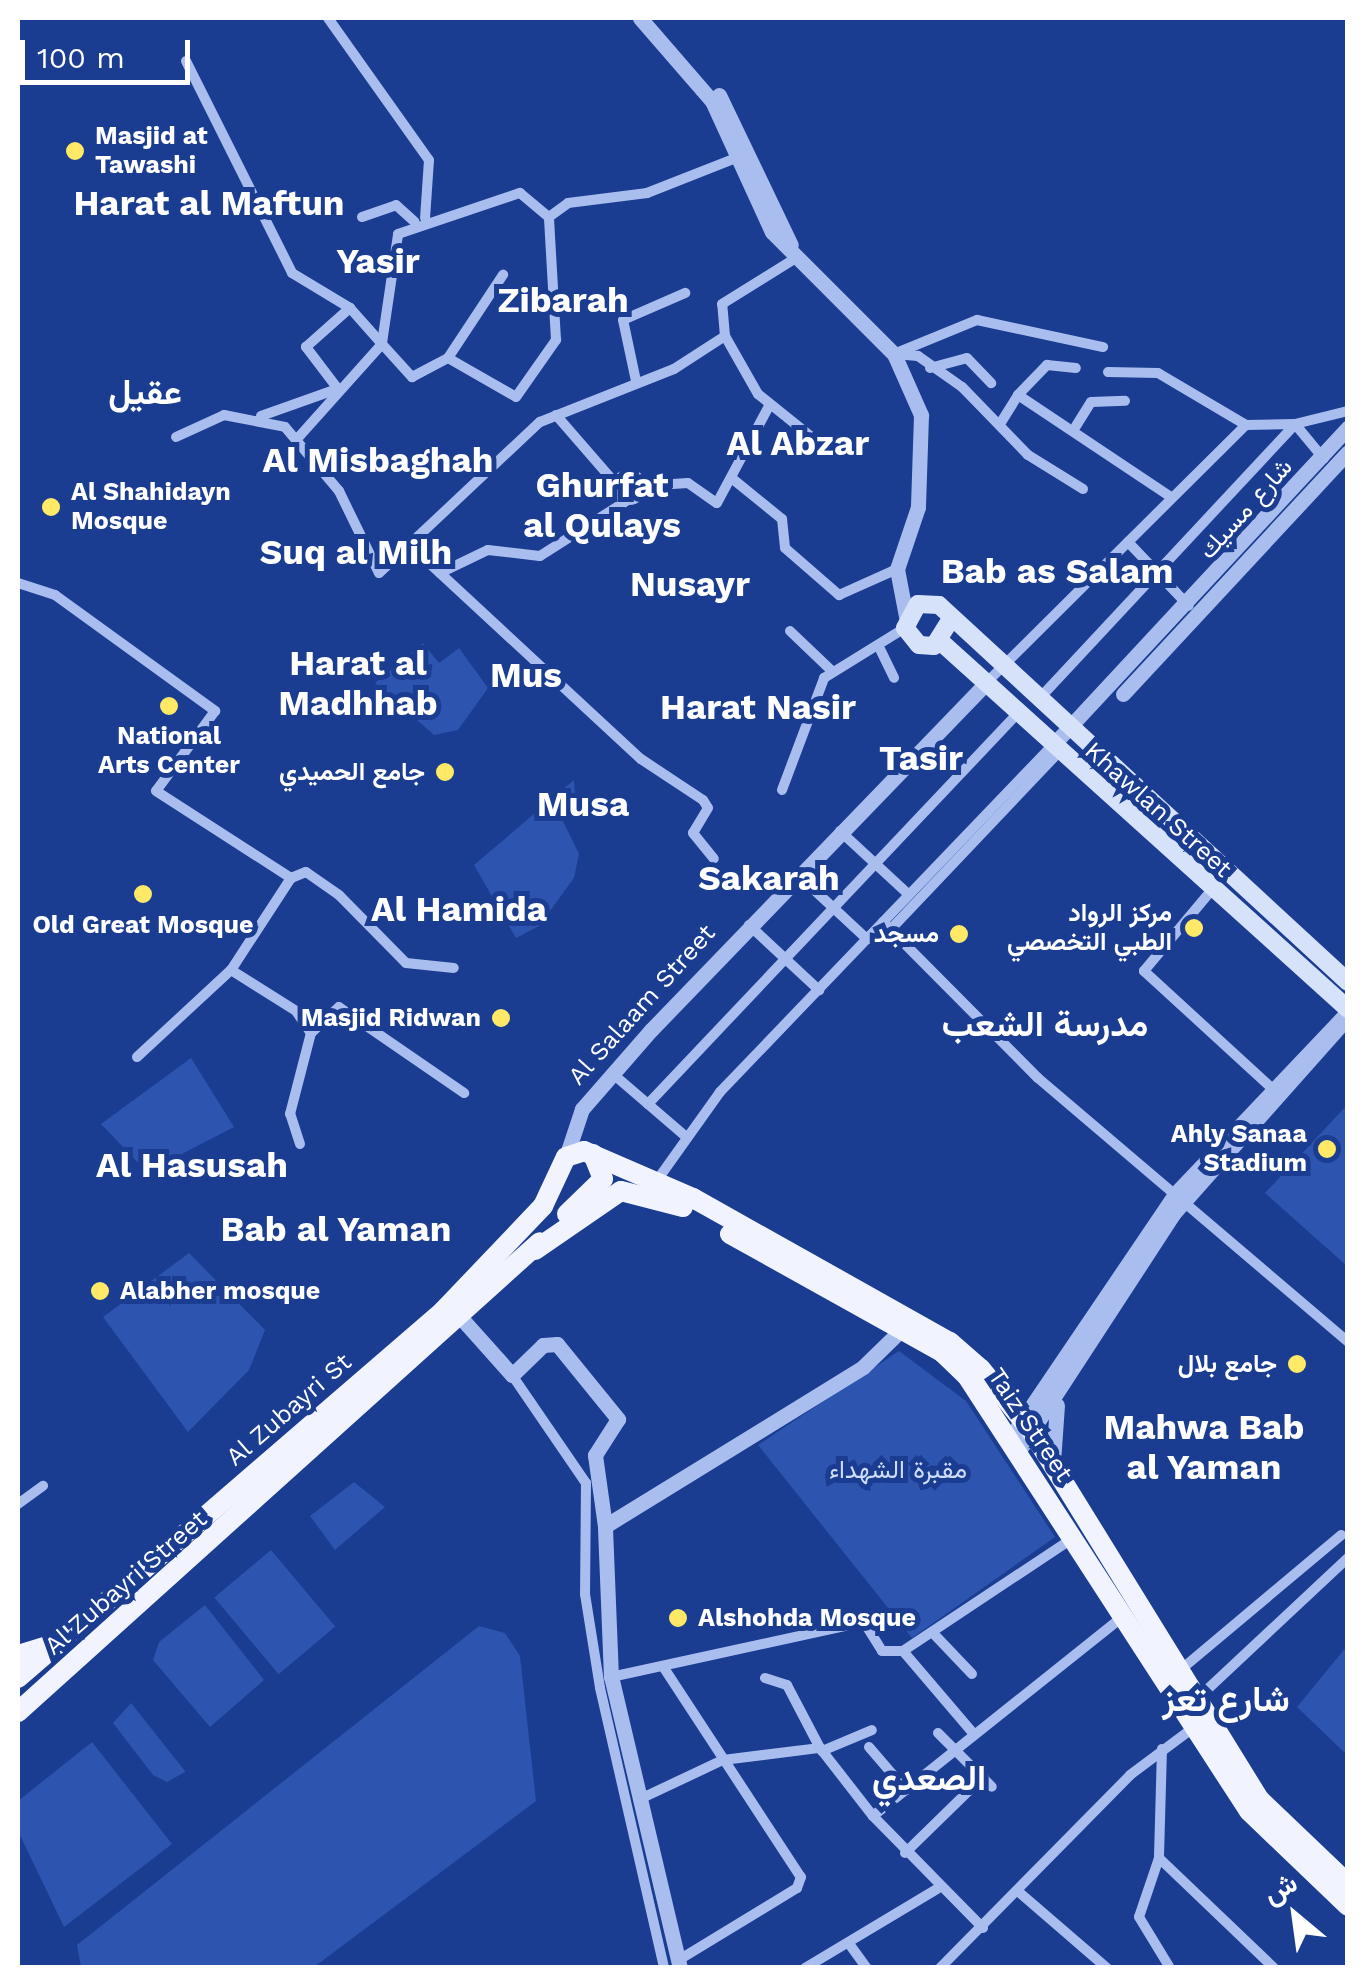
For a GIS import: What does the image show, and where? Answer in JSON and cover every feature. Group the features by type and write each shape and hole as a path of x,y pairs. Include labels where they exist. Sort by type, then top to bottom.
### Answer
{"main road":[{"name":"Khawlan Street","path":"926,602 1348,982"},
{"path":"926,602 906,622 918,645 941,642 950,622"},
{"path":"958,657 958,643 972,641"},
{"name":"Khawlan Street","path":"941,642 1054,750 1348,1013"},
{"path":"1118,806 1132,789"},
{"path":"534,1250 603,1179 593,1154 566,1157"},
{"name":"Taiz Street","path":"593,1154 658,1179 950,1342 1022,1434 1074,1538 1193,1728 1270,1825 1348,1906"},
{"name":"Al Zubayri St","path":"18,1678 443,1311 544,1206 566,1157"},
{"name":"Taiz Street","path":"534,1250 621,1191 642,1191 942,1352 1054,1470 1270,1825 1348,1884"},
{"name":"Al Zubayri Street","path":"18,1712 462,1319 534,1250"},
{"path":"140,1571 154,1576 146,1597"},
{"path":"18,1655 53,1644"}],"street":[{"path":"328,18 428,160 420,220"},
{"path":"640,18 712,102 736,158 796,258 894,354 921,416 918,507 897,575 906,622 880,649 831,670 782,790"},
{"path":"652,18 720,96 796,258"},
{"path":"186,61 292,273 350,308 412,378 448,358 504,275"},
{"path":"549,217 568,203 647,193 736,158"},
{"path":"297,439 338,388 382,344 394,248 420,220 520,193 549,217 556,340 516,397 448,358"},
{"path":"362,216 396,205 420,220"},
{"path":"796,258 722,304 726,336 769,406 829,451"},
{"path":"636,381 622,320 685,293"},
{"path":"338,388 306,347 350,308"},
{"path":"894,354 976,320 1103,347"},
{"path":"260,416 297,439 339,491 379,574 413,548 556,415 726,336"},
{"path":"894,354 930,368 1000,424 1028,456 1083,489"},
{"path":"930,368 967,358 991,383"},
{"path":"1000,424 1018,394 1047,366 1076,368"},
{"path":"1108,372 1124,380 1158,373 1246,424 1294,424 1348,410"},
{"path":"176,437 224,415 260,416 338,388"},
{"path":"1018,394 1076,426 1172,498"},
{"path":"1076,426 1091,402 1126,401"},
{"path":"440,573 488,550 540,556 628,500 642,486 688,483 717,504 734,480 769,406"},
{"path":"556,415 628,500"},
{"path":"985,684 1246,424"},
{"path":"1294,424 1340,461"},
{"path":"1037,700 1294,424"},
{"name":"شارع مسيك","path":"1054,750 1075,738 1340,461 1348,427"},
{"name":"شارع مسيك","path":"1075,738 1190,607 1340,461"},
{"path":"616,484 630,474 642,486"},
{"path":"734,480 782,519 785,548 838,595 897,575"},
{"path":"1128,542 1156,576 1190,607"},
{"path":"413,548 641,759 703,800 708,808 694,833 714,858"},
{"path":"897,575 926,602"},
{"path":"18,582 55,595 215,711 156,791 291,878"},
{"path":"790,632 831,670"},
{"path":"880,649 894,678"},
{"name":"Al Salaam Street","path":"566,1157 582,1109 613,1074 796,873 985,684"},
{"path":"648,1104 781,956 1017,714"},
{"path":"887,926 908,894 1054,750"},
{"path":"658,1179 684,1135 867,939 887,926 1054,750"},
{"path":"840,831 908,894"},
{"path":"137,1057 231,970 291,878 306,872 339,896 406,962 454,968"},
{"path":"796,873 867,939"},
{"path":"1210,892 1142,965 1273,1089"},
{"path":"748,925 819,990"},
{"path":"887,926 1038,1078 1348,1342"},
{"path":"231,970 296,1011 311,1033"},
{"path":"300,1144 290,1114 311,1033 338,1007 464,1093"},
{"path":"1180,1197 1348,1013"},
{"path":"1022,1434 1094,1318 1180,1197 1273,1089 1348,1013"},
{"path":"613,1074 684,1135"},
{"path":"1054,1470 1058,1399 1094,1318"},
{"path":"462,1319 512,1375 586,1483 585,1594 600,1688 664,1968"},
{"path":"604,1526 863,1367 900,1331"},
{"path":"512,1375 551,1341 618,1420 595,1456 604,1526 611,1677 680,1963 801,1876 664,1668"},
{"path":"1022,1434 1058,1399"},
{"path":"18,1504 43,1486"},
{"path":"1177,1672 1345,1535"},
{"path":"611,1677 864,1622 882,1651 903,1651 1074,1538"},
{"path":"1195,1701 1348,1558"},
{"path":"872,1816 1122,1617"},
{"path":"932,1632 972,1674"},
{"path":"903,1651 974,1734"},
{"path":"765,1678 787,1684 821,1750 872,1816 938,1889 983,1928"},
{"path":"940,1968 1162,1749 1193,1728"},
{"path":"640,1799 723,1760 821,1750 872,1730"},
{"path":"938,1733 959,1748 992,1787"},
{"path":"869,1748 906,1790"},
{"path":"1162,1749 1159,1858 1139,1917 1170,1968"},
{"path":"905,1853 984,1776"},
{"path":"1159,1858 1274,1968"},
{"path":"805,1968 850,1945 938,1889"},
{"path":"1020,1893 1107,1968"},
{"path":"850,1945 867,1968"}],"green space":[{"path":"423,643 439,663 459,648 488,688 458,730 434,735 375,683"},
{"path":"574,780 576,807 563,821 579,854 574,878 539,926 516,938 474,865"},
{"path":"191,1058 234,1127 147,1172 101,1124"},
{"name":"Ahly Sanaa Stadium","path":"1347,1105 1347,1266 1265,1193"},
{"path":"189,1253 265,1330 249,1370 188,1432 103,1317"},
{"name":"مقبرة الشهداء","path":"899,1351 966,1401 1055,1537 912,1638 758,1445"},
{"path":"354,1482 385,1507 335,1550 310,1516"},
{"path":"271,1550 335,1627 279,1674 214,1598"},
{"path":"205,1605 264,1680 210,1727 153,1660 159,1642"},
{"path":"479,1626 505,1633 520,1656 536,1801 314,1967 81,1967 77,1945"},
{"path":"1347,1646 1347,1755 1297,1707"},
{"path":"131,1703 185,1772 167,1782 153,1775 113,1723"},
{"path":"92,1742 172,1844 64,1927 18,1831 18,1801"}],"place":[{"name":"Masjid at Tawashi","path":"75,151"},
{"name":"Al Shahidayn Mosque","path":"51,507"},
{"name":"National Arts Center","path":"169,706"},
{"name":"جامع الحميدي","path":"445,772"},
{"name":"Old Great Mosque","path":"143,894"},
{"name":"مركز الرواد الطبي التخصصي","path":"1194,928"},
{"name":"مسجد","path":"959,934"},
{"name":"Masjid Ridwan","path":"501,1018"},
{"name":"Ahly Sanaa Stadium","path":"1327,1149"},
{"name":"Alabher mosque","path":"100,1291"},
{"name":"جامع بلال","path":"1297,1364"},
{"name":"Alshohda Mosque","path":"678,1618"}],"district":[{"name":"Harat al Maftun","path":"209,203"},
{"name":"Yasir","path":"378,261"},
{"name":"Zibarah","path":"563,300"},
{"name":"عقيل","path":"145,392"},
{"name":"Al Abzar","path":"798,443"},
{"name":"Al Misbaghah","path":"378,460"},
{"name":"Ghurfat al Qulays","path":"602,505"},
{"name":"Suq al Milh","path":"356,552"},
{"name":"Bab as Salam","path":"1057,571"},
{"name":"Nusayr","path":"690,584"},
{"name":"Mus","path":"526,675"},
{"name":"Harat al Madhhab","path":"358,683"},
{"name":"Harat Nasir","path":"758,707"},
{"name":"Tasir","path":"921,758"},
{"name":"Musa","path":"583,804"},
{"name":"Sakarah","path":"769,878"},
{"name":"Al Hamida","path":"459,909"},
{"name":"مدرسة الشعب","path":"1045,1024"},
{"name":"Al Hasusah","path":"192,1165"},
{"name":"Bab al Yaman","path":"336,1229"},
{"name":"Mahwa Bab al Yaman","path":"1204,1447"},
{"name":"شارع تعز","path":"1226,1699"},
{"name":"الصعدي","path":"929,1778"}]}
